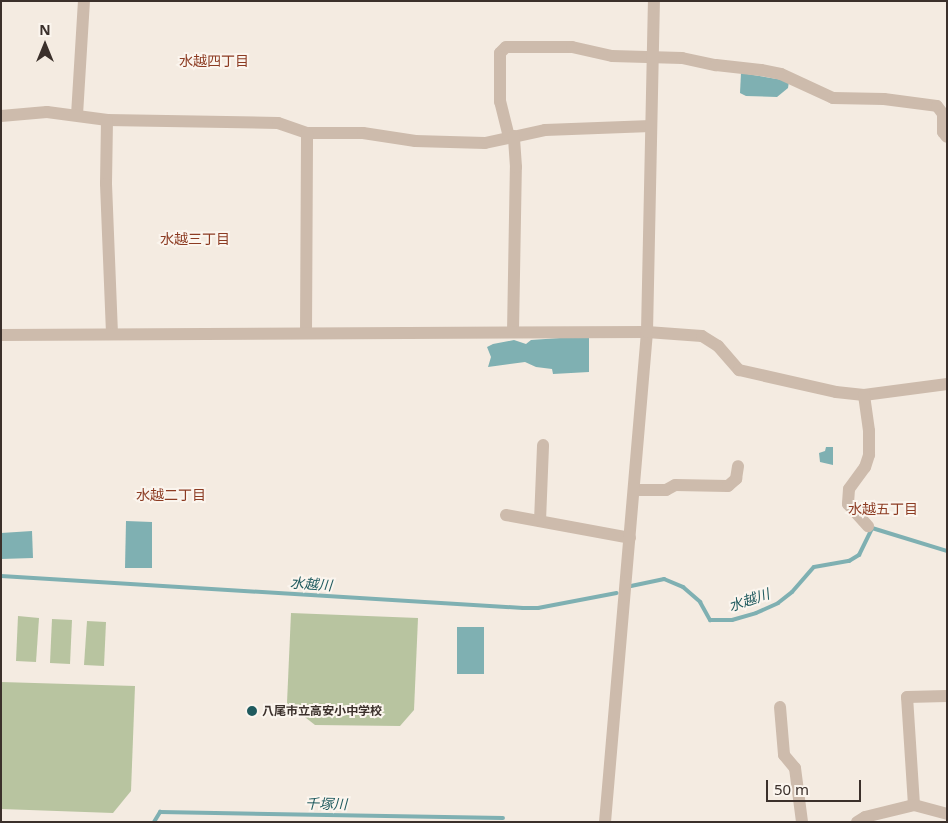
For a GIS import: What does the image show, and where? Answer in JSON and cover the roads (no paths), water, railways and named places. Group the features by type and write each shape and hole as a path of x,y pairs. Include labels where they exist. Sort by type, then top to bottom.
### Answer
{"street":[{"path":"78,115 84,1"},
{"path":"605,822 647,332 654,1"},
{"path":"513,332 516,167 512,136 500,102 500,53 506,47 572,47 612,56 682,58 781,74 833,98 884,99 937,106 943,114 943,132 947,137"},
{"path":"1,116 47,112 107,120 278,123 307,133 363,134 415,141 485,143 545,130 651,126"},
{"path":"107,120 106,184 112,334"},
{"path":"306,333 307,133"},
{"path":"1,335 647,332 702,336 718,346 739,370 836,392 864,395 947,384"},
{"path":"864,395 869,431 869,454 865,466 849,489 848,504 868,526"},
{"path":"540,522 543,445"},
{"path":"634,490 666,490 675,485 728,486 736,479 738,466"},
{"path":"506,515 630,538"},
{"path":"914,805 907,697 947,696"},
{"path":"780,707 784,755 795,768 802,822"},
{"path":"857,822 865,817 914,805 947,814"}],"water":[{"path":"741,73 789,81 788,88 777,97 746,96 740,93"},
{"path":"589,338 589,372 553,374 552,369 536,367 525,362 488,367 491,357 487,347 493,344 514,340 526,344 531,340"},
{"path":"826,447 833,447 833,465 820,462 819,453 825,451"},
{"path":"126,521 152,522 152,568 125,568"},
{"path":"32,531 33,558 1,559 1,533"},
{"path":"457,627 484,627 484,674 457,674"}],"waterway":[{"name":"水越川","path":"631,586 664,579 683,587 700,602 710,620 732,620 756,613 778,603 792,592 814,567 849,561 859,555 872,528 947,551"},
{"name":"水越川","path":"1,576 523,608 538,608 617,593"},
{"name":"千塚川","path":"154,822 160,812 503,818"}],"place":[{"name":"八尾市立高安小中学校","path":"252,711"}],"district":[{"name":"水越四丁目","path":"214,61"},
{"name":"水越三丁目","path":"195,239"},
{"name":"水越二丁目","path":"171,495"},
{"name":"水越五丁目","path":"883,509"}]}
